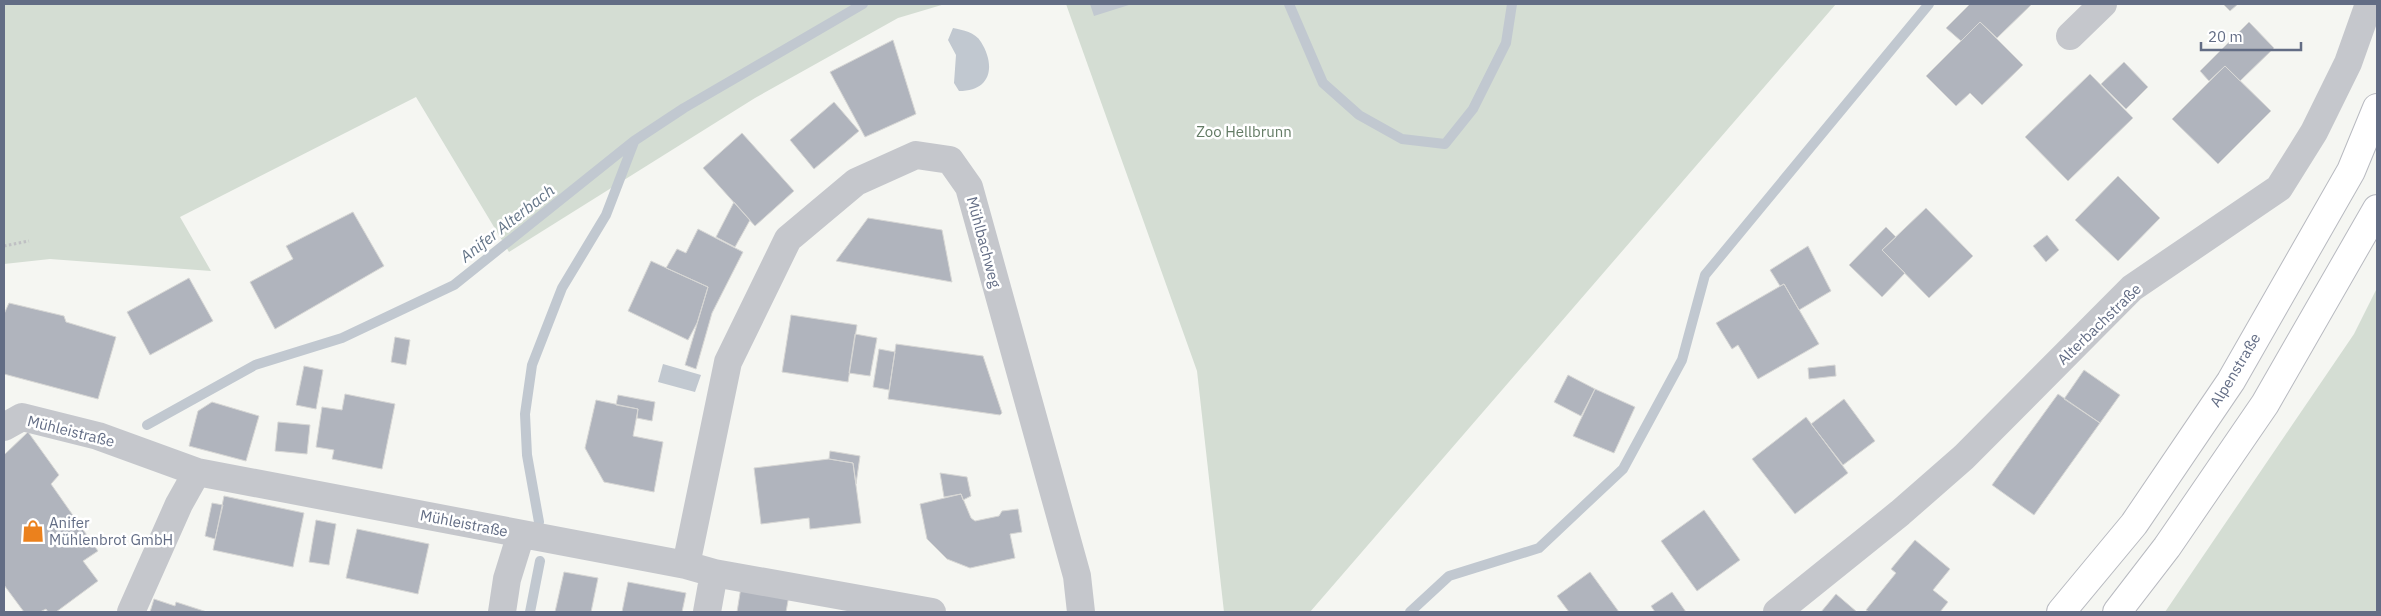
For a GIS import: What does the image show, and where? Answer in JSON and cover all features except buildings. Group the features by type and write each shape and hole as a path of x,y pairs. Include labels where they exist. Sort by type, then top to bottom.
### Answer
{"main road":[{"name":"Alpenstraße","path":"2061,612 2134,524 2230,381 2351,171 2377,108"},
{"path":"2117,612 2167,547 2265,404 2377,209"}],"street":[{"path":"2070,36 2103,4"},
{"name":"Alterbachstraße","path":"1777,612 1900,513 1964,457 2132,288 2279,188 2314,132 2348,63 2369,4"},
{"name":"Mühlbachweg","path":"686,565 728,362 788,239 856,182 916,155 950,160 969,187 1077,576 1081,612"},
{"name":"Mühleistraße","path":"4,427 22,417 98,436 198,472 686,565 714,573 932,612"},
{"path":"131,612 179,504 198,472"},
{"path":"502,612 507,579 521,534"},
{"path":"707,612 714,573"}],"path":[{"path":"4,246 30,241"}],"green space":[{"path":"4,4 945,4 898,18 755,98 509,252 416,97 180,217 211,271 50,259 4,264"},
{"name":"Zoo Hellbrunn","path":"1066,4 1836,4 1310,612 1224,612 1197,371"},
{"path":"2377,288 2377,612 2165,612 2354,334"}],"shaded area":[{"path":"1090,4 1132,4 1094,16"},
{"path":"953,28 976,36 986,51 989,68 988,76 978,87 970,90 959,91 954,83 956,55 948,40"},
{"path":"663,364 701,375 695,392 658,382"}],"waterway":[{"name":"Anifer Alterbach","path":"147,425 255,365 342,338 454,285 634,141 684,108 863,4"},
{"name":"Anifer Alterbach","path":"1289,4 1323,83 1359,115 1402,139 1445,144 1473,109 1506,43 1512,4"},
{"path":"1410,612 1449,576 1539,548 1623,469 1682,360 1705,275 1929,4"},
{"path":"539,522 527,455 525,414 532,365 562,288 606,215 634,142"},
{"path":"530,612 540,561"}],"place":[{"name":"Anifer Mühlenbrot GmbH","path":"33,531"}]}
